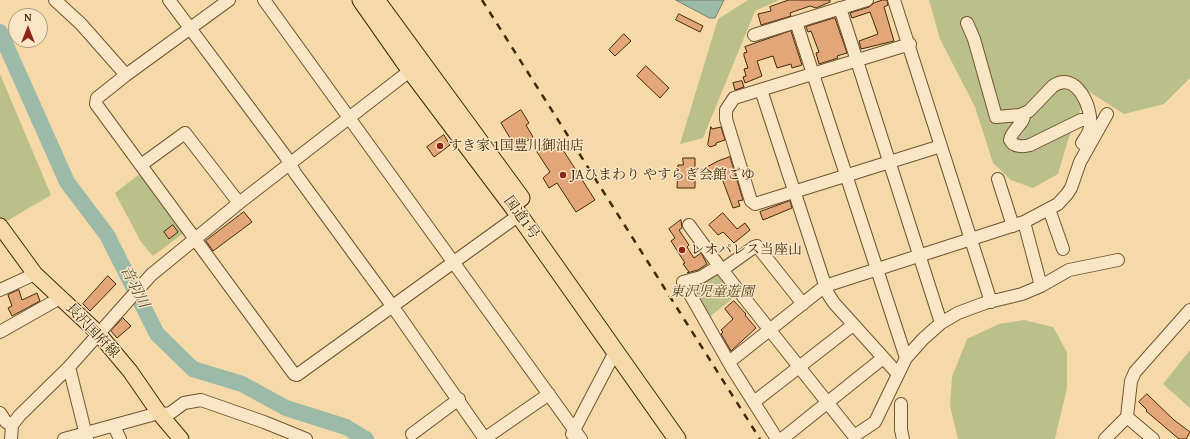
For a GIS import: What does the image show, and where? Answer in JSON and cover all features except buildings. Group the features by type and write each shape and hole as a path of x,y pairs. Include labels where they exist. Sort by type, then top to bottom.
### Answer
{"highway":[{"name":"国道1号","path":"361,0 416,66 528,208 688,439"},
{"name":"国道1号","path":"376,0 416,66 519,215 678,439"}],"main road":[{"name":"長沢国府線","path":"0,226 35,274 98,333 130,371 181,439"}],"street":[{"path":"55,0 81,24 126,74"},
{"path":"169,0 393,307 459,399 485,439 549,394"},
{"path":"229,0 190,30 126,74 97,98 96,104 196,238 294,374 297,375 519,215"},
{"path":"264,0 351,118 549,394 572,434 581,439"},
{"path":"754,35 867,0"},
{"path":"894,0 910,44 990,302"},
{"path":"840,8 941,323"},
{"path":"796,22 906,358"},
{"path":"967,23 975,42 996,117 1003,118 1024,114 1032,109 1058,83 1067,82 1076,87 1084,96 1090,120 1089,132 1077,151 1067,180 1062,188 1067,194"},
{"path":"910,44 734,98 726,110 726,119 751,201 755,204 941,146"},
{"path":"11,439 12,425 69,367 151,275 240,203 416,66"},
{"path":"761,90 825,286 834,303 898,374"},
{"path":"1024,114 1023,119 1010,136 1010,140 1013,144 1023,146 1030,145 1081,120 1090,120"},
{"path":"729,362 825,286 1018,224 1049,209 1061,201 1072,188 1080,162 1107,114"},
{"path":"141,165 185,133 240,203"},
{"path":"998,179 1018,224 1040,286"},
{"path":"1049,209 1063,249"},
{"path":"689,225 721,268 827,402 851,438 872,425 878,419 906,358 923,338 941,323 958,313 990,302 1022,294 1069,270 1118,260"},
{"path":"777,439 729,362 683,282 703,276 721,268 757,246 803,304"},
{"path":"0,290 35,274"},
{"path":"0,332 60,298"},
{"path":"1105,439 1127,417 1132,381 1135,372 1190,310"},
{"path":"754,402 853,325"},
{"path":"572,434 616,350"},
{"path":"782,439 883,358"},
{"path":"69,367 86,437"},
{"path":"412,434 459,399"},
{"path":"64,439 86,437 114,426 160,413 169,414 184,403 201,400 264,422 306,439"},
{"path":"901,404 900,430 903,439"},
{"path":"0,413 6,422 12,425"},
{"path":"1127,417 1153,439"},
{"path":"114,426 120,439"}],"green space":[{"path":"748,0 779,0 755,11 703,138 680,144 718,19"},
{"path":"929,0 1190,0 1190,78 1164,104 1124,114 1088,91 1069,137 1058,174 1033,188 1011,180 993,163 975,107 940,39"},
{"path":"0,74 51,195 2,224 0,220"},
{"path":"142,172 186,231 153,256 141,242 115,193"},
{"name":"東沢児童遊園","path":"716,271 737,295 708,318 687,281"},
{"path":"1024,320 1053,327 1067,352 1067,388 1055,439 958,439 950,406 952,377 967,339 999,324"},
{"path":"1190,350 1190,408 1163,384"}],"shaded area":[{"path":"676,0 724,0 715,18 710,18"}],"waterway":[{"name":"音羽川","path":"0,32 67,182 107,235 157,334 193,369 242,384 286,408 346,427 366,439"}],"railway":[{"path":"482,0 760,439"}],"place":[{"name":"すき家 1国豊川御油店","path":"440,146"},
{"name":"JAひまわり やすらぎ会館ごゆ","path":"563,175"},
{"name":"レオパレス当座山","path":"682,250"}]}
